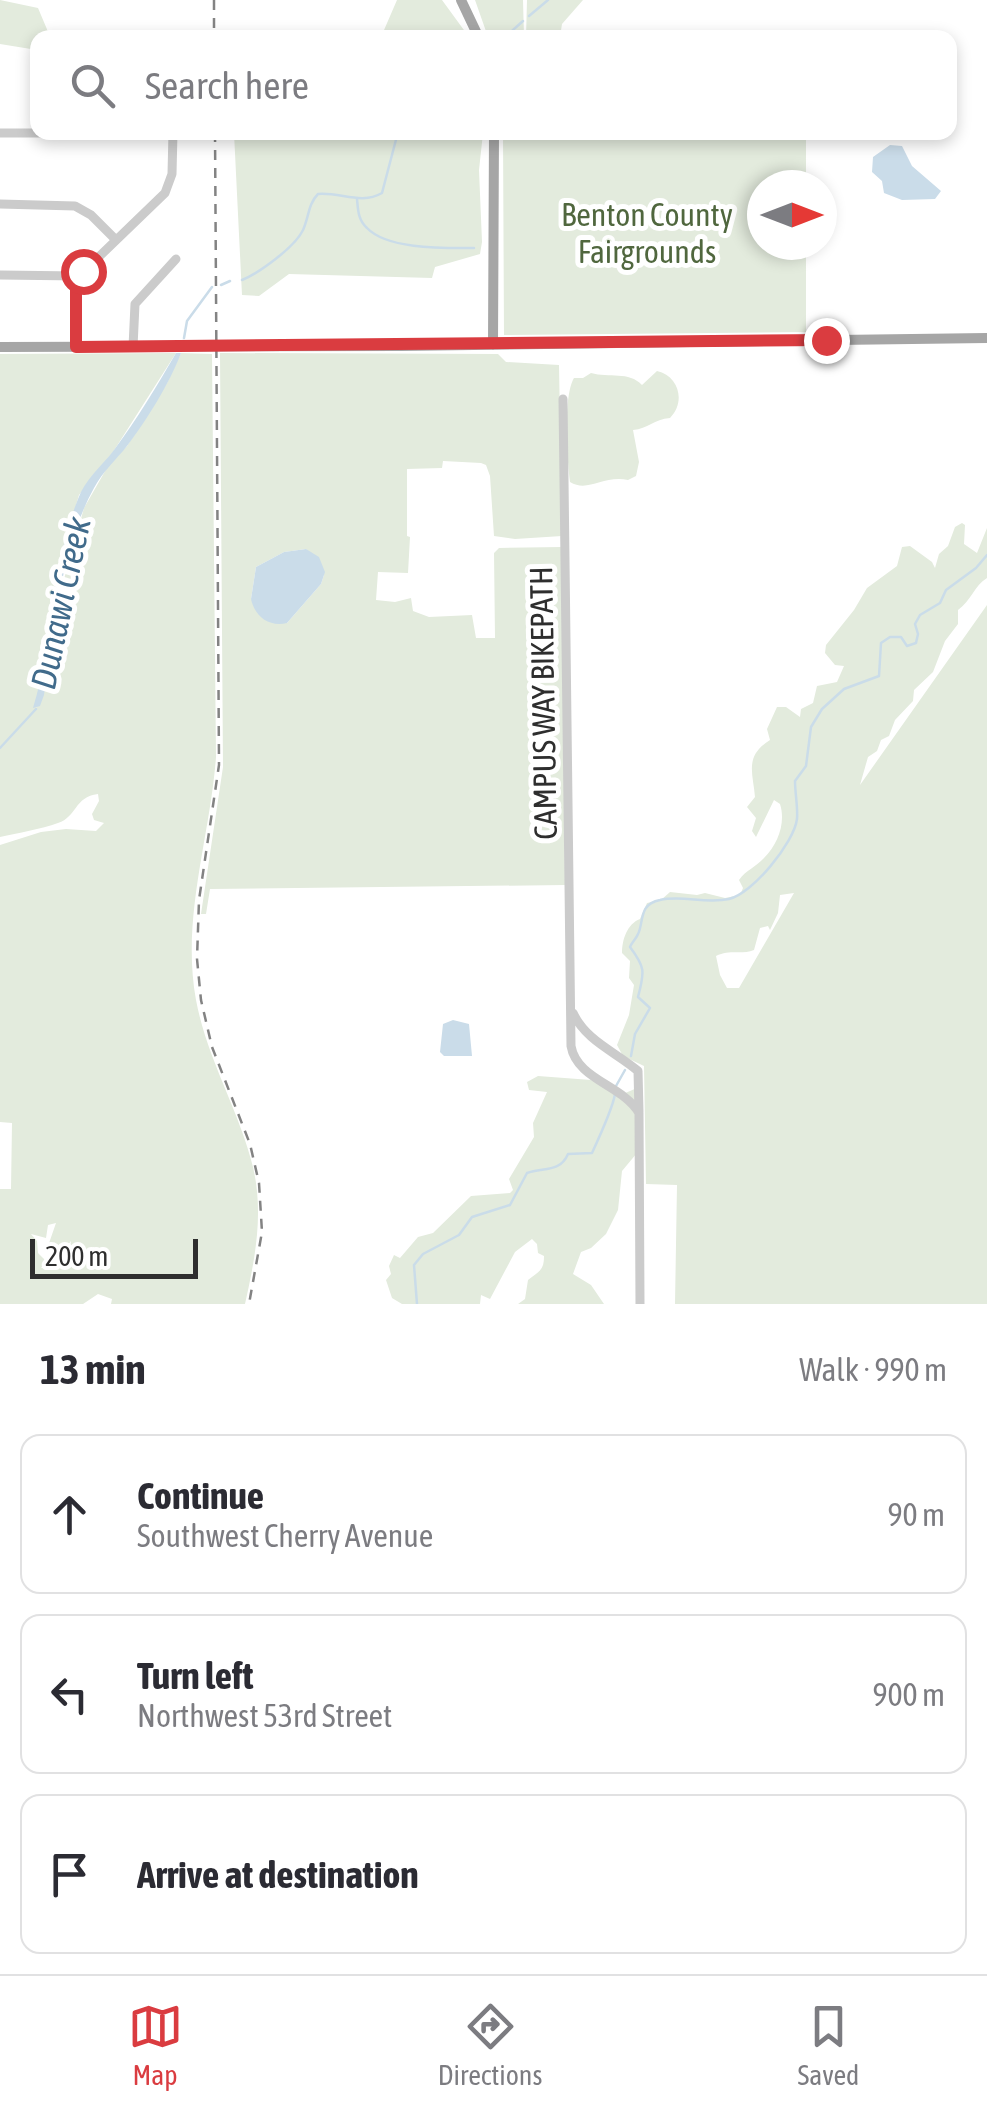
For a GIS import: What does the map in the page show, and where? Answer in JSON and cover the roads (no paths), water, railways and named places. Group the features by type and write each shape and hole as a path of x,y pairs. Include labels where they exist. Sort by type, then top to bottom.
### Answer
{"main road":[{"path":"461,0 475,30"},
{"path":"493,344 494,140"},
{"path":"0,347 987,338"}],"street":[{"path":"0,133 30,133"},
{"path":"76,347 79,276 169,186 173,140"},
{"path":"0,204 76,206 116,240"},
{"path":"133,346 135,304 176,259"},
{"path":"0,275 79,276"},
{"name":"CAMPUS WAY BIKEPATH","path":"564,399 574,1058 640,1113"},
{"path":"571,1006 586,1032 638,1072 640,1304"}],"water":[{"path":"890,145 902,146 912,166 941,191 935,199 902,200 884,193 882,181 872,172 873,157"},
{"path":"176,353 181,353 157,401 105,471 83,512 60,589 44,695 40,706 33,708 57,577 78,499 131,426"},
{"path":"306,549 319,557 325,572 321,584 287,623 264,619 251,599 256,567 284,552"},
{"path":"453,1020 469,1024 472,1056 444,1056 440,1052 443,1024"}],"waterway":[{"name":"Dunawi Creek","path":"529,16 548,0"},
{"name":"Dunawi Creek","path":"513,30 523,21"},
{"name":"Dunawi Creek","path":"242,280 267,266 292,244 303,230 318,194 359,198 382,193 396,140"},
{"path":"357,199 364,225 376,235 418,246 474,248"},
{"name":"Dunawi Creek","path":"221,285 230,281"},
{"name":"Dunawi Creek","path":"184,338 187,321 212,287"},
{"path":"631,1056 635,1034 650,1008 638,997 642,970 630,947 648,905 668,899 729,899 760,878 794,829 795,781 806,766 811,727 822,709 844,689 879,676 881,643 890,637 901,637 907,646 916,643 915,624 920,615 940,603 946,590 987,555"},
{"name":"Dunawi Creek","path":"0,748 36,709"},
{"path":"616,1086 625,1070"},
{"path":"417,1304 414,1265 423,1254 459,1235 472,1217 510,1205 527,1173 556,1167 568,1154 592,1153 615,1094"}],"railway":[{"path":"214,0 214,30"},
{"path":"215,140 219,765 199,900 197,959 212,1047 250,1144 259,1183 262,1232 249,1304"}],"park label":[{"name":"Benton County Fairgrounds","path":"647,232"}]}
